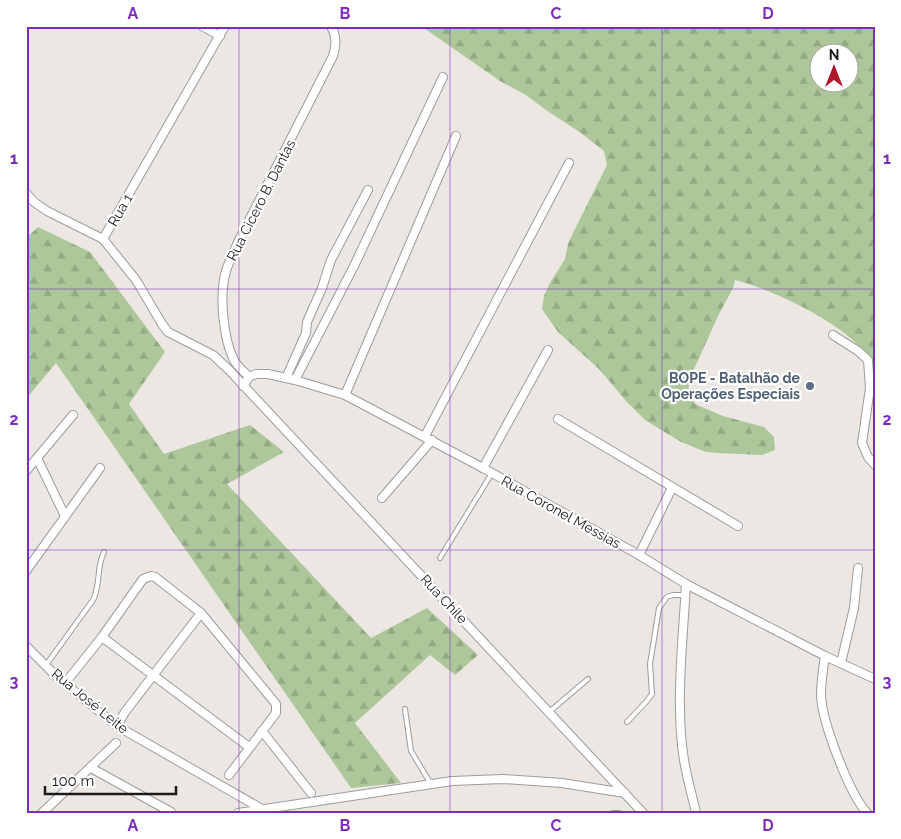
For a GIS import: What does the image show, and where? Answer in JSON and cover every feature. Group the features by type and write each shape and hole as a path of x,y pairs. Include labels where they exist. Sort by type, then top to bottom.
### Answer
{"street":[{"path":"202,26 220,36"},
{"name":"Rua 1","path":"225,26 103,239 136,280 168,332 213,355 243,386"},
{"name":"Rua Cicero B. Dantas","path":"249,377 234,361 227,339 223,292 226,272 238,242 334,56 335,33 330,26"},
{"path":"295,380 354,266 443,77"},
{"path":"345,396 456,136"},
{"path":"382,498 428,438 569,163"},
{"path":"286,378 306,333 307,322 322,288 331,260 368,190"},
{"path":"26,193 34,202 47,211 103,239"},
{"path":"833,335 858,351 868,360 870,388 862,443 868,457 875,465"},
{"path":"483,468 548,350"},
{"name":"Rua Coronel Messias","path":"249,377 256,374 268,374 295,380 345,396 483,468 639,555 686,584 825,656 875,679"},
{"path":"243,386 249,377"},
{"name":"Rua Chile","path":"243,386 644,813"},
{"path":"26,471 73,415"},
{"path":"558,419 738,526"},
{"path":"37,458 65,516"},
{"path":"26,571 100,468"},
{"path":"639,555 672,488"},
{"path":"841,664 854,608 858,568"},
{"path":"70,677 102,637 143,579 151,576 155,577 202,614 274,700 277,708 276,713 229,775"},
{"path":"686,584 681,732 684,759 696,813"},
{"path":"117,726 125,712 153,675 202,614"},
{"path":"102,637 249,747"},
{"name":"Rua José Leite","path":"26,646 46,666 117,726 262,810"},
{"path":"825,656 821,695 823,713 843,769 865,810 854,813"},
{"path":"262,731 311,793"},
{"path":"42,813 116,743"},
{"path":"91,768 171,812"},
{"path":"238,813 452,781 503,779 562,784 625,793"}],"lane":[{"path":"440,558 492,473"},
{"path":"46,666 93,600 97,588 100,560 104,552"},
{"path":"627,722 652,694 650,664 659,608 668,597 686,595"},
{"path":"549,712 588,678"},
{"path":"405,709 411,751 431,784"},
{"path":"613,813 619,813"}],"green space":[{"path":"421,26 875,26 875,374 865,353 838,328 785,298 735,280 733,288 690,378 688,392 695,404 723,416 764,427 774,437 775,450 762,455 706,452 681,442 645,420 599,369 558,332 542,309 544,296 565,259 568,244 607,165 604,151 526,95 500,81"},
{"path":"38,227 90,252 165,352 129,404 164,454 250,425 284,452 227,484 371,638 427,608 478,655 455,675 430,655 355,723 401,783 351,788 56,363 26,399 26,238"}],"place":[{"name":"BOPE - Batalhão de Operações Especiais","path":"810,386"}]}
